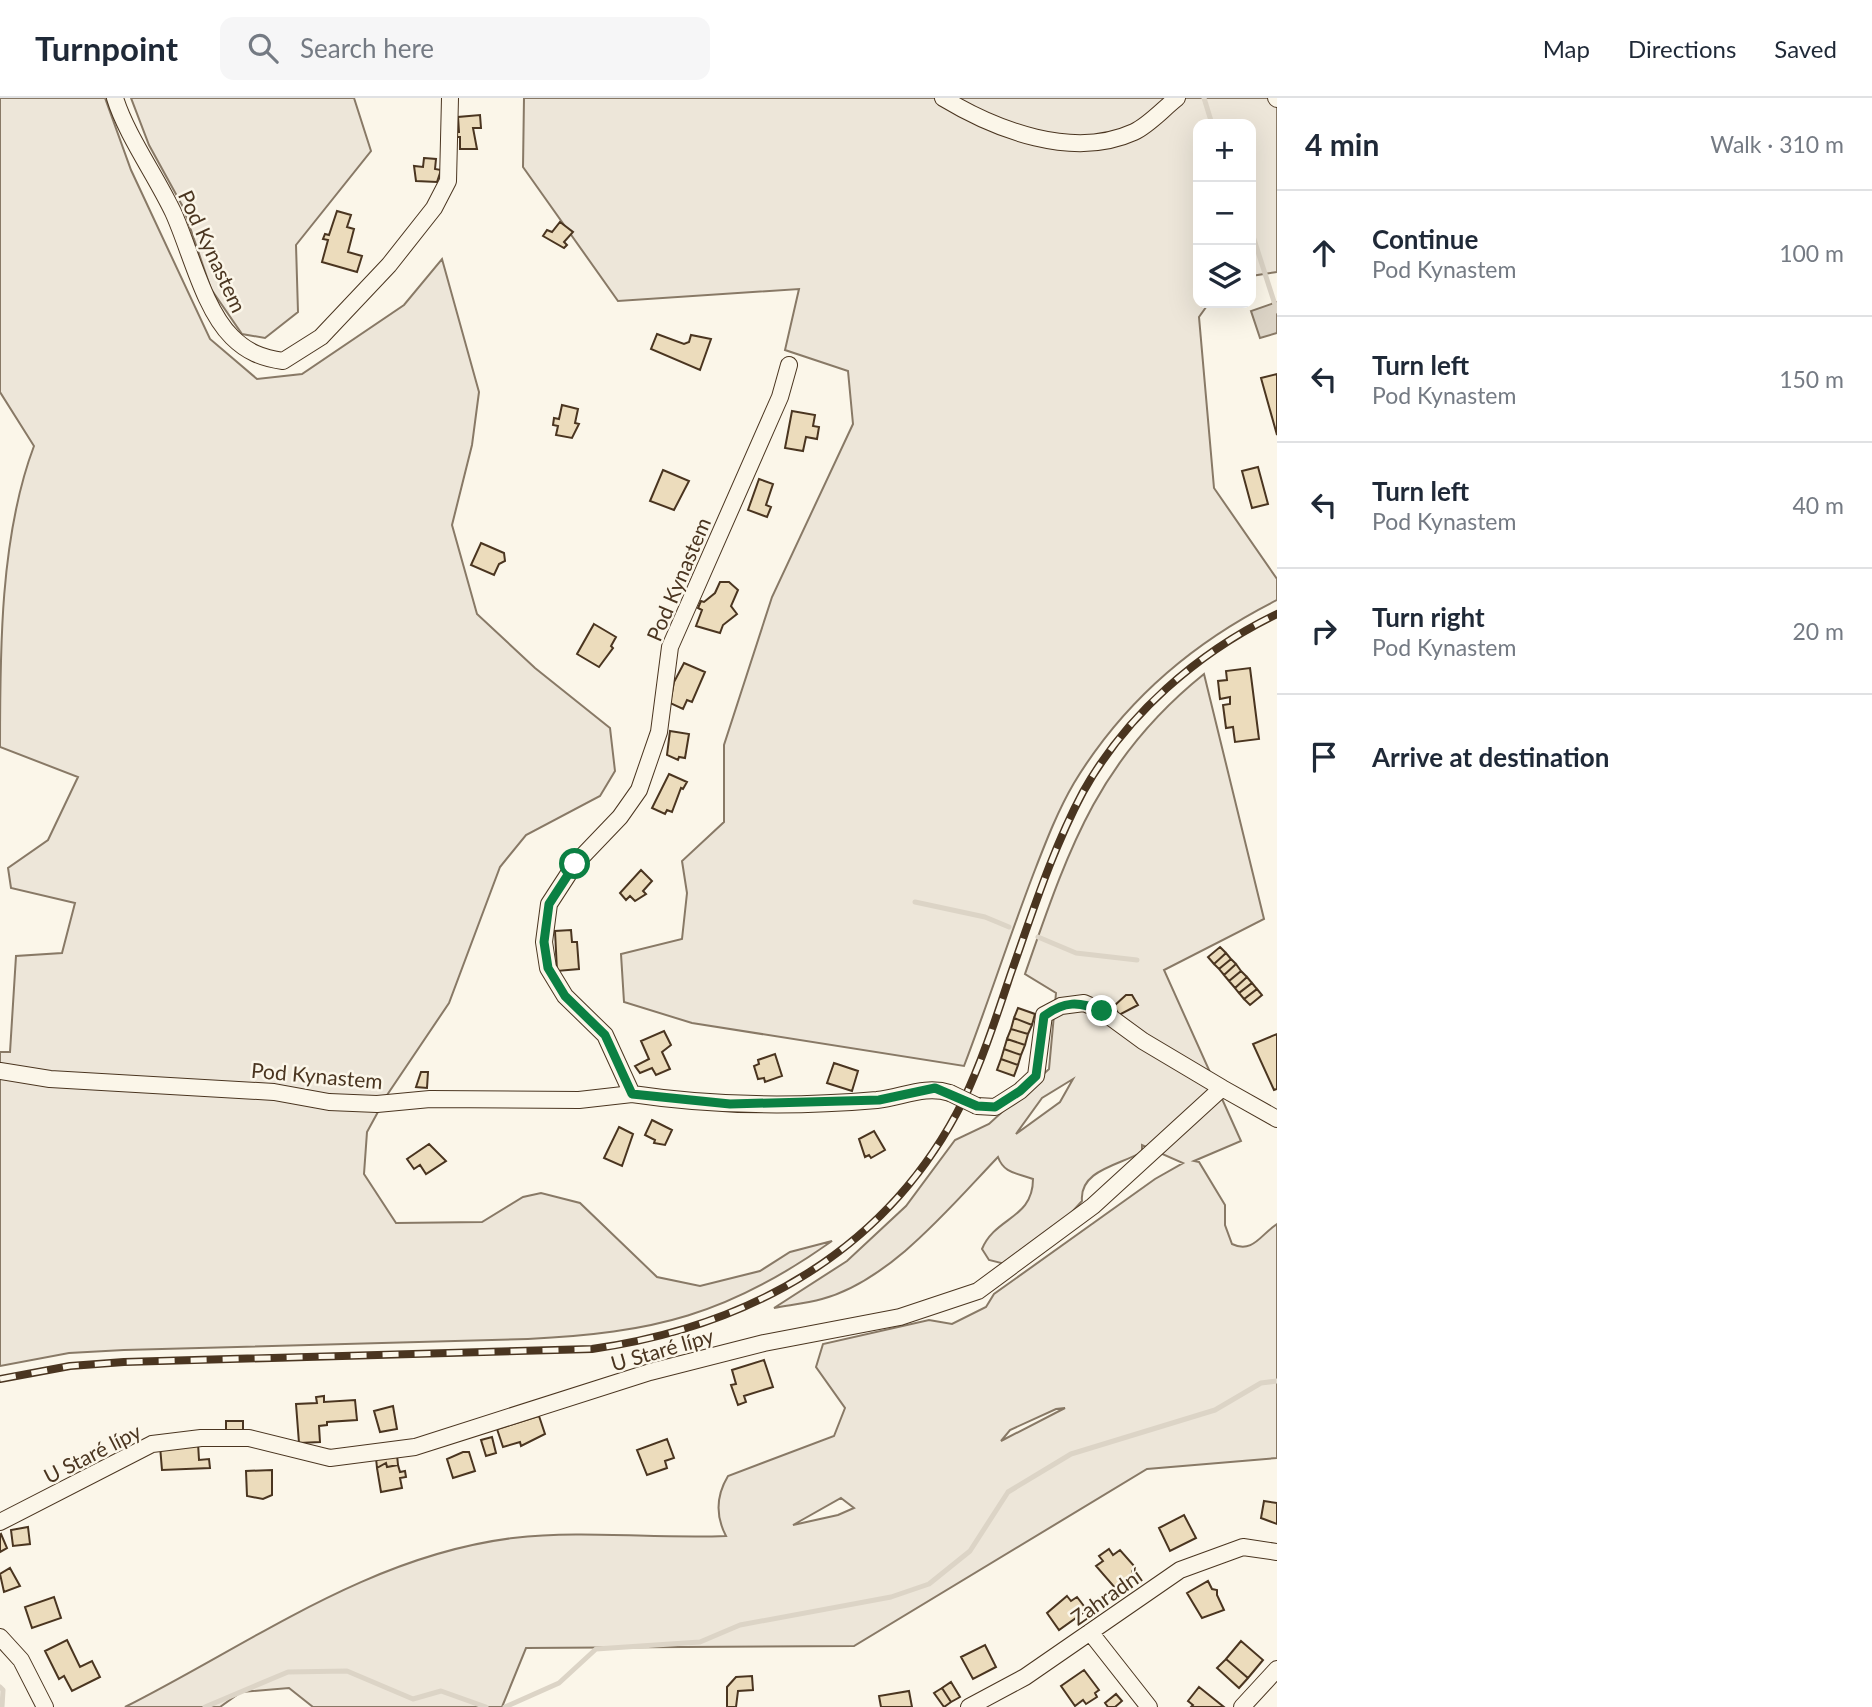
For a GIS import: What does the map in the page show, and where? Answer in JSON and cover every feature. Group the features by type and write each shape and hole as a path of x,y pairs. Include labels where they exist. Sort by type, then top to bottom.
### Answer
{"street":[{"name":"Pod Kynastem","path":"115,98 121,119 140,147 173,213 219,321 250,352 283,360 321,337 389,265 434,208 448,181 450,98"},
{"path":"943,98 973,116 1056,142 1103,143 1136,131 1177,98"},
{"name":"Pod Kynastem","path":"632,1094 605,1035 565,996 548,968 544,942 549,904 575,864 620,817 639,790 659,732 670,648 780,397 789,365"},
{"name":"Pod Kynastem","path":"0,1071 50,1079 274,1092 329,1102 377,1104 430,1099 579,1100 632,1094 730,1104 879,1100 935,1088 977,1106 995,1107 1020,1091 1036,1076 1044,1016 1072,1003 1084,1003 1102,1011 1143,1041 1222,1088"},
{"path":"1222,1088 1277,1119"},
{"name":"U Staré lípy","path":"0,1522 152,1444 189,1438 249,1438 330,1458 415,1447 650,1372 764,1343 900,1317 978,1290 1093,1206 1222,1088"},
{"name":"Zahradní","path":"969,1707 1025,1677 1180,1570 1242,1547 1277,1552"},
{"path":"1090,1632 1149,1707"},
{"path":"0,1637 21,1660 45,1707"},
{"path":"1242,1707 1277,1669"}],"shaded area":[{"path":"0,98 105,98 131,170 210,339 257,379 302,374 404,305 442,259 479,392 472,445 452,525 477,614 535,668 610,728 615,771 600,796 526,835 500,867 449,1003 385,1098 330,1097 47,1072 0,1065 0,1052 10,1052 16,956 62,953 75,903 11,888 8,868 48,840 78,777 0,747 2,633 8,555 14,517 34,446 0,392"},
{"path":"131,98 354,98 371,151 296,245 298,312 265,338 242,334 211,289 183,207 149,145"},
{"path":"524,98 1277,98 1277,272 1256,275 1256,119 1193,119 1193,308 1205,308 1199,317 1214,488 1277,579 1277,600 1217,635 1162,677 1115,726 1093,754 1068,794 1047,840 964,1066 692,1023 624,1002 621,954 682,939 687,893 682,861 724,822 724,745 772,597 853,424 848,371 785,350 799,289 618,301 523,167"},
{"path":"1277,302 1277,333 1260,338 1251,311"},
{"path":"1204,674 1264,919 1164,970 1241,1141 1194,1161 1199,1162 1225,1205 1225,1225 1232,1244 1251,1245 1277,1224 1277,1458 1147,1469 854,1646 526,1648 502,1707 313,1707 289,1688 241,1692 220,1707 125,1707 312,1605 409,1563 460,1548 540,1536 726,1536 720,1521 719,1506 721,1491 728,1476 834,1436 845,1408 816,1367 823,1344 929,1320 952,1324 986,1307 994,1294 1155,1179 1183,1163 1142,1145 1142,1152 1094,1175 1087,1182 1082,1201 1062,1223 1005,1264 989,1260 982,1249 995,1230 1027,1202 1033,1179 1008,1170 998,1157 918,1240 872,1276 847,1290 822,1299 774,1308 847,1261 906,1206 955,1140 989,1124 1049,1069 1056,993 1025,974 1056,887 1091,810 1112,774 1137,740 1167,707","holes":["1073,1079 1060,1102 1016,1134 1042,1098","1065,1408 1001,1441 1010,1430 1056,1409","841,1498 854,1508 838,1515 793,1525"]},
{"path":"0,1076 270,1097 379,1110 367,1132 364,1174 396,1223 482,1222 523,1197 541,1193 580,1203 657,1277 700,1286 760,1271 790,1252 832,1241 758,1287 723,1303 688,1316 614,1332 528,1339 69,1353 0,1366"}],"building":[{"path":"480,115 481,128 473,128 477,149 460,149 460,137 456,137 456,132 459,132 458,117"},
{"path":"424,158 436,159 435,169 441,170 437,182 416,181 414,166 423,167"},
{"path":"337,211 351,215 347,227 354,229 348,252 362,256 357,272 322,262 328,240 323,239 325,234 329,235"},
{"path":"560,222 573,232 564,242 567,245 564,248 543,236 547,230 552,232"},
{"path":"657,334 684,344 689,342 691,335 711,339 700,370 651,349"},
{"path":"1277,374 1277,435 1261,378"},
{"path":"562,405 578,409 575,423 579,424 572,438 556,435 558,426 553,425 554,418 559,419"},
{"path":"792,411 815,415 813,426 819,427 817,439 806,437 803,451 785,448"},
{"path":"1258,467 1268,504 1252,508 1242,471"},
{"path":"663,470 689,481 674,510 650,501"},
{"path":"759,479 773,484 766,505 771,507 767,517 748,510"},
{"path":"481,543 504,553 505,561 499,564 494,575 471,565"},
{"path":"720,582 729,582 738,590 731,606 737,614 723,625 720,633 696,626 702,610 698,608 701,601 704,602 715,593"},
{"path":"594,624 616,637 611,646 613,648 599,667 577,654"},
{"path":"684,663 705,672 692,702 687,700 683,709 670,703 674,682"},
{"path":"1250,668 1259,739 1235,742 1233,727 1226,728 1223,705 1230,704 1230,697 1220,699 1218,681 1227,680 1226,671"},
{"path":"670,731 689,734 685,758 679,757 678,760 667,755"},
{"path":"669,774 687,782 683,789 681,788 672,812 667,810 665,814 652,808"},
{"path":"641,870 652,881 643,891 646,894 635,901 630,896 626,900 620,893"},
{"path":"571,930 572,942 577,942 579,969 557,971 555,931"},
{"path":"1220,947 1226,953 1214,964 1208,957"},
{"path":"1226,953 1231,959 1219,969 1214,964"},
{"path":"1231,959 1236,964 1224,975 1219,969"},
{"path":"1236,964 1241,971 1229,981 1224,975"},
{"path":"1241,971 1247,977 1235,988 1229,981"},
{"path":"1247,977 1252,983 1239,993 1235,988"},
{"path":"1252,983 1257,989 1244,999 1239,993"},
{"path":"1257,989 1262,995 1250,1005 1244,999"},
{"path":"1126,995 1132,995 1138,1005 1119,1015 1114,1006"},
{"path":"1018,1008 1035,1014 1032,1025 1014,1018"},
{"path":"1014,1018 1032,1025 1028,1034 1011,1029"},
{"path":"1011,1029 1028,1034 1025,1045 1007,1039"},
{"path":"664,1031 671,1045 662,1052 670,1069 656,1075 652,1068 640,1073 635,1066 649,1059 641,1041"},
{"path":"1277,1034 1277,1089 1274,1090 1253,1044"},
{"path":"1007,1039 1025,1045 1021,1055 1004,1049"},
{"path":"1004,1049 1021,1055 1018,1065 1001,1059"},
{"path":"775,1054 782,1076 765,1082 764,1078 758,1079 754,1066 759,1064 758,1060"},
{"path":"1001,1059 1018,1065 1014,1076 997,1070"},
{"path":"834,1063 858,1071 852,1091 827,1083"},
{"path":"421,1072 428,1072 427,1088 416,1087"},
{"path":"652,1120 672,1130 665,1145 654,1143 655,1140 645,1135"},
{"path":"619,1127 633,1134 622,1166 604,1158"},
{"path":"874,1131 885,1150 871,1158 869,1155 865,1157 859,1139"},
{"path":"429,1144 446,1161 426,1174 420,1165 414,1169 407,1159"},
{"path":"764,1360 773,1387 744,1396 746,1402 738,1405 731,1385 736,1384 732,1370"},
{"path":"324,1396 324,1402 355,1400 357,1420 327,1422 327,1425 319,1426 320,1442 299,1443 296,1404 317,1403 316,1397"},
{"path":"393,1406 397,1429 380,1432 374,1411"},
{"path":"539,1416 545,1434 521,1446 520,1442 503,1447 497,1429"},
{"path":"226,1421 243,1421 243,1432 226,1432"},
{"path":"492,1437 496,1453 486,1456 481,1440"},
{"path":"667,1439 674,1458 665,1461 667,1468 647,1475 637,1450"},
{"path":"198,1443 199,1460 209,1459 210,1468 162,1470 160,1446"},
{"path":"469,1452 475,1471 453,1478 447,1459"},
{"path":"397,1455 398,1465 387,1467 386,1463 377,1468 376,1458"},
{"path":"386,1463 387,1467 398,1465 400,1472 405,1471 406,1477 400,1478 402,1488 381,1492 377,1468"},
{"path":"272,1470 272,1495 263,1499 247,1496 246,1471"},
{"path":"1264,1501 1277,1503 1277,1524 1261,1518"},
{"path":"1184,1515 1196,1538 1170,1551 1159,1528"},
{"path":"28,1527 30,1544 13,1546 11,1530"},
{"path":"0,1535 7,1548 0,1552"},
{"path":"1109,1549 1113,1555 1120,1550 1135,1567 1132,1571 1135,1576 1116,1589 1096,1566 1103,1561 1099,1556"},
{"path":"10,1568 20,1586 4,1592 0,1574"},
{"path":"1208,1581 1212,1589 1217,1590 1224,1610 1202,1618 1187,1593"},
{"path":"1067,1596 1071,1601 1077,1597 1087,1610 1059,1630 1047,1613"},
{"path":"54,1597 61,1618 32,1628 25,1607"},
{"path":"67,1640 80,1667 92,1661 100,1677 72,1691 64,1676 59,1679 45,1651"},
{"path":"1241,1641 1263,1660 1248,1678 1226,1659"},
{"path":"985,1645 996,1667 973,1679 961,1657"},
{"path":"1226,1659 1248,1678 1239,1688 1217,1668"},
{"path":"1084,1670 1099,1690 1095,1693 1097,1697 1086,1704 1083,1700 1075,1706 1061,1686"},
{"path":"752,1676 753,1690 738,1691 736,1707 727,1707 727,1687 736,1677"},
{"path":"951,1682 960,1697 951,1702 942,1688"},
{"path":"1199,1687 1224,1707 1191,1707 1193,1705 1188,1701"},
{"path":"942,1688 951,1702 944,1707 934,1693"},
{"path":"909,1691 912,1707 881,1707 879,1696"},
{"path":"1116,1694 1122,1701 1115,1707 1108,1707 1105,1703"}],"waterway":[{"path":"1204,98 1210,119"},
{"path":"1256,245 1277,311"},
{"path":"915,902 985,917 1009,927"},
{"path":"1038,937 1076,953 1137,960"},
{"path":"505,1707 559,1683 596,1649 700,1642 740,1625 891,1597 929,1584 970,1551 1008,1492 1071,1454 1215,1410 1261,1383 1277,1381"},
{"path":"205,1707 288,1672 347,1671 413,1699 441,1691 486,1707"},
{"path":"0,1687 3,1690 2,1707"}],"railway":[{"path":"0,1379 70,1366 124,1362 592,1349 651,1338 707,1321 760,1299 810,1272 855,1238 896,1199 932,1153 963,1101 1052,859 1083,792 1100,764 1120,737 1166,688 1219,647 1277,614"}],"route":[{"path":"575,864 549,904 544,942 548,968 565,996 605,1035 632,1094 678,1101 730,1104 879,1100 935,1088 977,1106 995,1107 1020,1091 1036,1076 1040,1030 1044,1016 1072,1003 1084,1003 1102,1011"}]}
